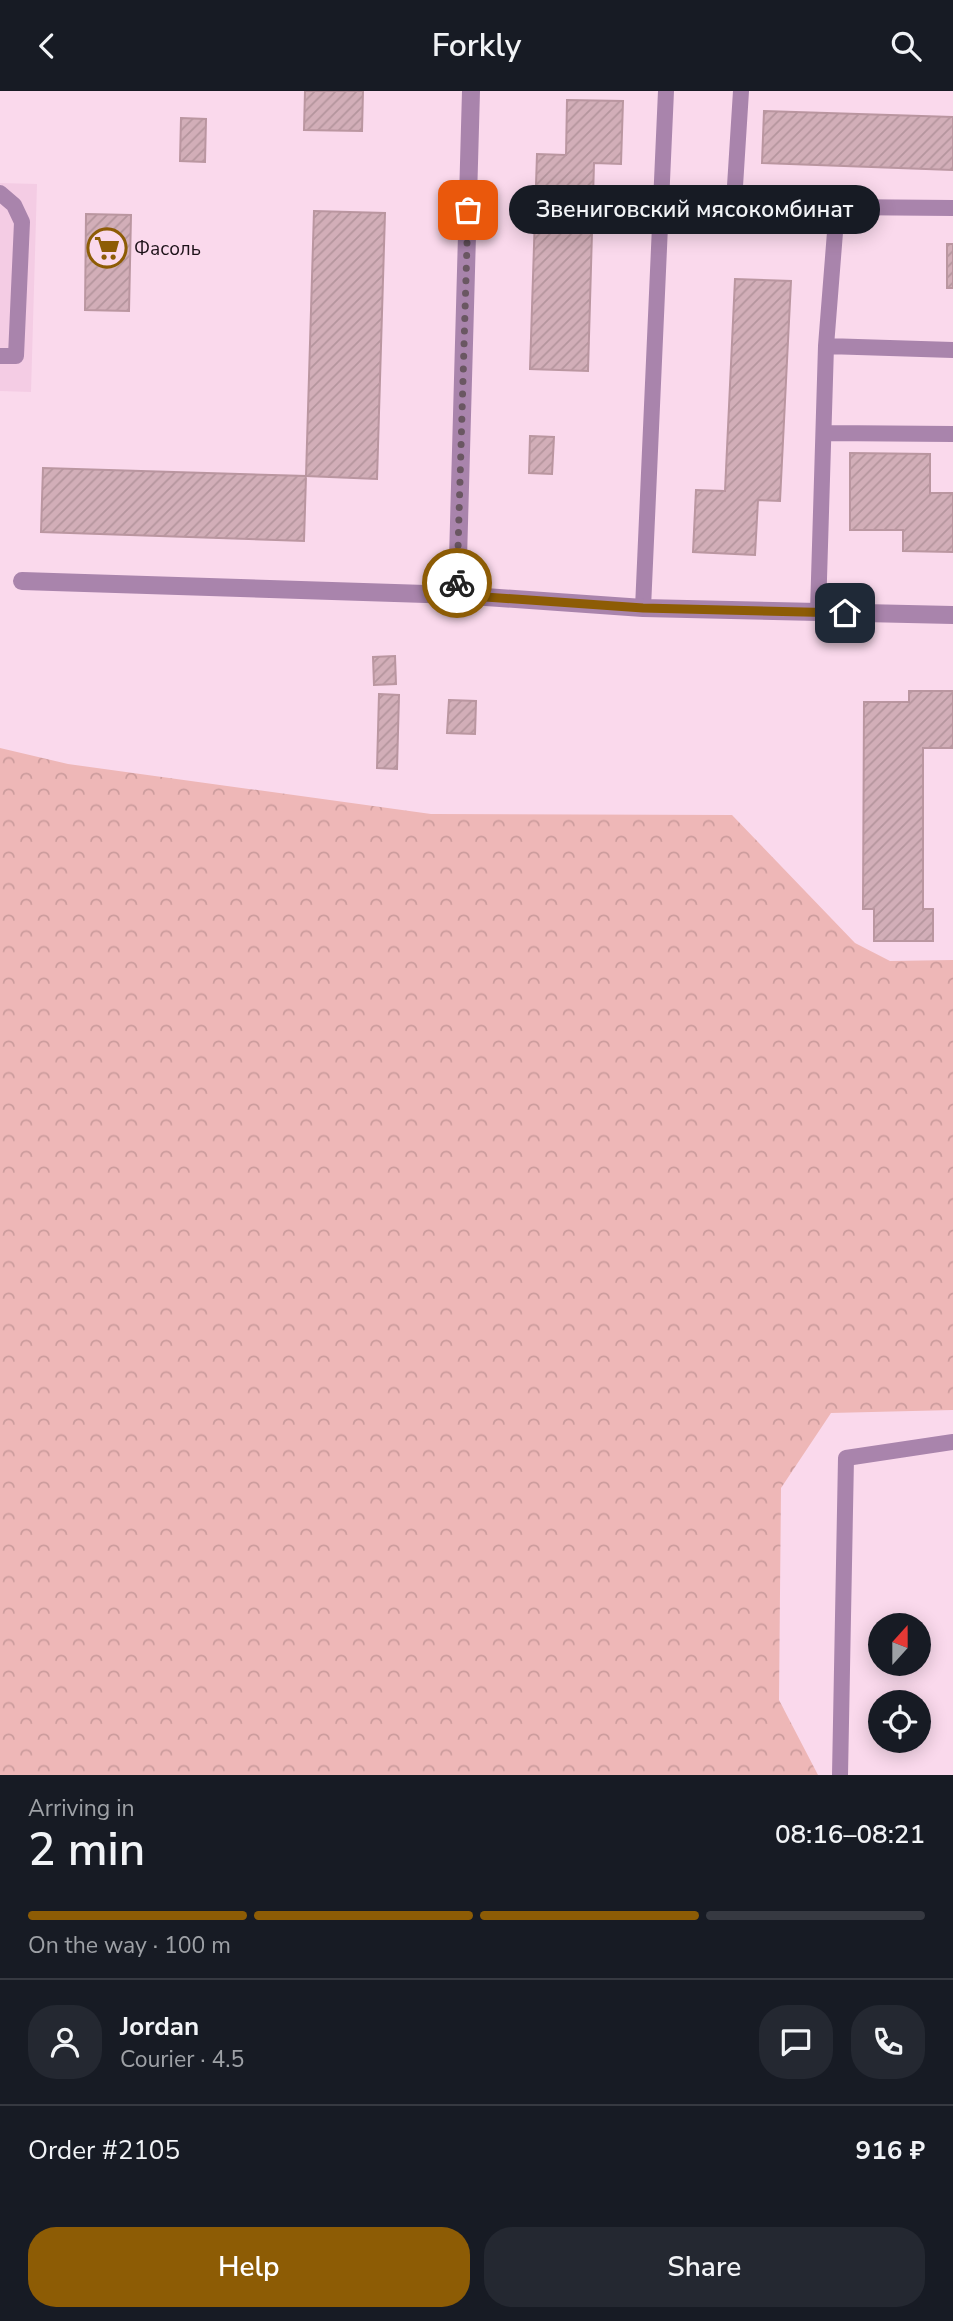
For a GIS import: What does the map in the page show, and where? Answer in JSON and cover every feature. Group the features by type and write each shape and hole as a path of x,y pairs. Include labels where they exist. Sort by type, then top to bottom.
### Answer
{"street":[{"path":"457,595 471,91"},
{"path":"22,581 457,595 643,608 953,615"}],"lane":[{"path":"643,608 666,91"},
{"path":"741,91 734,202 837,207 953,208"},
{"path":"0,193 14,205 22,222 16,356 0,356"},
{"path":"818,612 826,346 837,207"},
{"path":"826,346 953,350"},
{"path":"824,433 953,434"},
{"path":"841,1775 846,1458 953,1441"}],"shaded area":[{"path":"0,183 37,184 31,392 0,391"}],"green space":[{"path":"0,748 68,764 431,814 732,815 855,943 890,961 953,960 953,1410 831,1413 781,1488 779,1700 818,1775 0,1775"}],"building":[{"path":"305,91 363,91 362,131 304,130"},
{"path":"567,100 623,101 621,164 594,163 588,371 530,369 537,154 566,155"},
{"path":"764,111 953,117 953,170 762,163"},
{"path":"181,118 206,119 205,162 180,161"},
{"path":"314,211 385,213 377,479 306,476"},
{"path":"86,214 131,215 129,311 85,310"},
{"path":"947,244 953,244 953,288 947,288"},
{"path":"735,279 791,281 780,501 758,500 755,555 693,552 696,490 725,491"},
{"path":"530,436 554,437 552,474 529,473"},
{"path":"850,453 930,454 930,493 953,493 953,552 903,551 903,530 850,530"},
{"path":"43,468 306,476 304,541 41,532"},
{"path":"395,656 396,684 374,685 373,657"},
{"path":"909,691 953,691 953,748 923,748 923,909 933,909 933,941 874,941 874,909 863,909 864,702 909,702"},
{"path":"379,694 399,695 397,769 377,768"},
{"path":"449,700 476,701 475,734 447,733"}],"way so far":[{"path":"457,583 468,210"}],"place":[{"name":"Звениговский мясокомбинат","path":"468,210"},
{"name":"Фасоль","path":"107,248"}],"route":[{"path":"457,583 457,595 643,608 845,613"}]}
